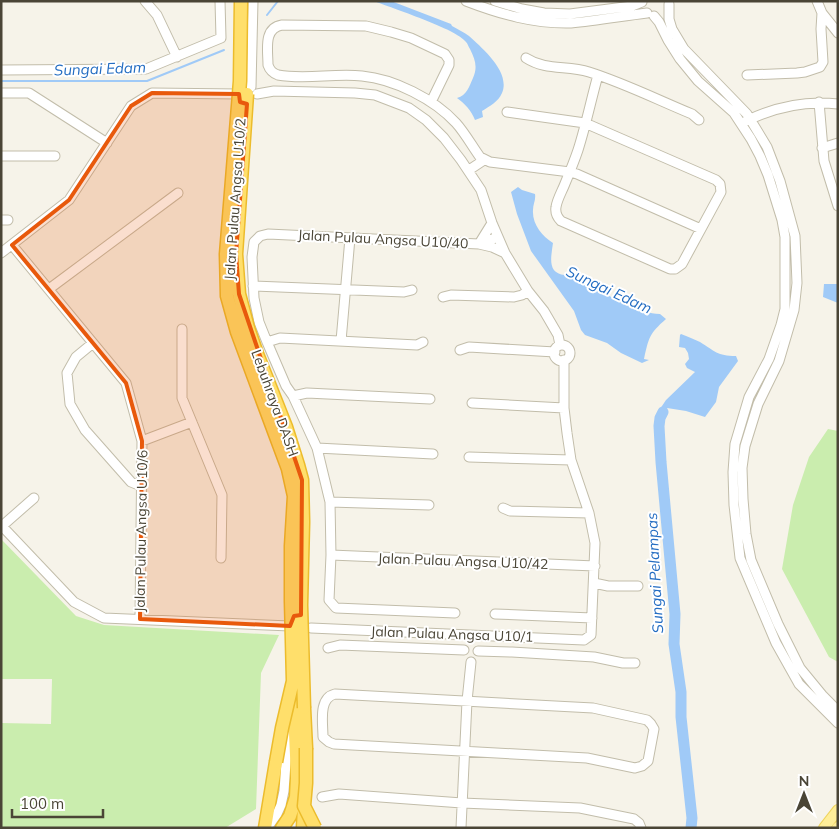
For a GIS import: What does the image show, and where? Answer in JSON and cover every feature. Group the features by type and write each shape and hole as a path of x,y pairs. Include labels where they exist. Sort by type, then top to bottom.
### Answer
{"highway":[{"name":"Lebuhraya DASH","path":"241,1 240,81 226,254 227,296 237,332 288,469 294,496 291,546 293,681"},
{"name":"Lebuhraya DASH","path":"251,1 248,91 236,254 239,294 248,328 293,448 302,480 301,604 306,766 304,828"},
{"path":"266,828 282,728 293,681"},
{"path":"282,828 290,816 296,797 293,681"},
{"path":"304,806 314,828"}],"main road":[{"path":"824,828 836,813"},
{"path":"828,828 836,813"}],"street":[{"path":"145,1 158,15 177,57"},
{"path":"1,70 146,70 221,38 220,1"},
{"name":"Jalan Pulau Angsa U10/2","path":"241,1 249,149 240,243 241,279 252,329 302,463 309,525 306,616"},
{"name":"Jalan Pulau Angsa U10/2","path":"251,1 247,95 232,210 228,270 230,296 241,336 290,468 296,494 299,519 295,616"},
{"path":"466,1 493,12 536,21 569,23 662,15 668,3"},
{"path":"495,1 544,13 570,14 632,6 642,2 644,10 659,22 668,40 698,81 734,113 760,156 768,175 785,236 786,309 769,359 750,397 735,444 733,472 734,505 740,558 776,643 799,684 838,723"},
{"path":"817,1 822,14 838,33"},
{"path":"668,3 672,29 684,49 747,114 767,147 780,181 795,236 797,284 794,310 779,361 758,404 742,468 746,534 751,560 782,633 800,668 838,711"},
{"path":"747,75 797,73 820,67 823,62 822,14"},
{"path":"431,102 448,69 449,60 445,54 411,38 366,26 282,25 272,28 269,33 268,65 269,69 278,75 362,76 380,80 418,94 431,102 455,123 475,150 487,161"},
{"path":"526,58 543,66 586,71 598,75 692,114 699,120"},
{"path":"507,112 585,123 716,180 720,184 721,192 682,264 675,269 670,269 561,221 557,217 556,205 578,149 585,123 598,75"},
{"path":"1,253 69,200 130,106 152,93 247,95 274,91 375,95 409,108 426,120 444,138 469,170 482,190 492,223 505,253 520,279 544,311 558,335 558,359 564,360"},
{"path":"1,93 29,93 107,143"},
{"path":"741,124 761,114 795,104 818,102 838,104"},
{"path":"818,102 824,161 838,206"},
{"path":"822,148 838,143"},
{"path":"461,160 475,150"},
{"path":"1,156 55,156"},
{"path":"469,170 487,161 570,172 701,228"},
{"path":"558,170 565,183"},
{"path":"49,289 178,192"},
{"path":"492,223 479,244 505,253"},
{"name":"Jalan Pulau Angsa U10/40","path":"253,286 252,257 254,242 260,236 268,234 479,244 498,237"},
{"path":"341,341 350,238"},
{"name":"Jalan Pulau Angsa U10/6","path":"12,245 126,383 142,441 140,619"},
{"path":"514,298 520,279"},
{"path":"412,290 404,292 253,286 257,314 267,342 286,386 293,396 317,448 330,502 331,555 329,600 336,608 454,612"},
{"path":"514,298 528,291"},
{"path":"443,297 451,295 514,298 538,303"},
{"path":"182,329 182,398 222,495 222,558"},
{"path":"267,342 280,338 417,345 423,342"},
{"path":"93,343 76,357 68,373 70,404 84,430 131,482 141,486"},
{"path":"460,350 468,347 558,349 567,347 569,350 568,357 564,360 564,408 567,433 571,460 589,513 595,543 592,618 495,614"},
{"path":"293,396 307,393 430,399"},
{"path":"472,403 564,408"},
{"path":"142,441 192,422"},
{"path":"317,448 433,454"},
{"path":"469,457 571,460"},
{"path":"34,498 2,525 74,602 104,618 292,630 297,636 307,634 311,628 310,621 306,616 299,615 291,620 292,630 284,791 277,814 266,828"},
{"path":"330,502 429,505"},
{"path":"503,508 510,511 589,513"},
{"name":"Jalan Pulau Angsa U10/42","path":"331,555 594,566"},
{"path":"594,583 608,586 638,586"},
{"name":"Jalan Pulau Angsa U10/1","path":"311,628 584,640 591,635 592,618"},
{"path":"304,635 301,776 307,808 314,828"},
{"path":"464,635 464,648 471,662"},
{"path":"461,828 467,701 471,662 478,649 478,635"},
{"path":"328,648 340,645 464,648"},
{"path":"478,649 594,656 624,663 635,663"},
{"path":"335,694 467,701 593,708 647,720 654,729 648,762 635,768 588,758 334,744 323,736 325,700 335,694"},
{"path":"322,797 339,794 462,804 580,808 634,819 641,828"}],"highlighted area":[{"path":"152,93 239,94 240,102 247,104 236,254 239,294 302,480 301,615 294,616 290,626 140,619 142,441 126,383 12,245 69,200 131,106"}],"green space":[{"path":"828,429 838,431 838,662 829,657 782,569 793,505 809,457"},
{"path":"1,539 76,616 104,625 279,635 261,673 256,809 225,828 1,828 1,723 51,724 52,679 1,679"}],"water":[{"path":"374,1 391,1 451,24 469,36 488,54 499,69 504,85 498,99 482,111 483,117 475,120 468,108 457,98 467,90 476,67 466,42 437,25"},
{"path":"518,187 535,194 534,220 545,237 553,243 552,264 555,272 641,310 660,314 666,319 656,328 649,341 644,359 649,360 642,363 621,353 607,343 585,335 581,330 574,311 531,251 511,192"},
{"path":"824,284 838,284 838,303 823,297"},
{"path":"681,334 700,342 720,354 736,356 738,361 719,387 716,402 705,417 667,408 661,425 656,426 660,409 666,400 695,372 687,368 685,364 689,359 685,348 679,347"}],"waterway":[{"name":"Sungai Edam","path":"267,15 278,1"},
{"name":"Sungai Edam","path":"1,81 147,81 224,50"},
{"name":"Sungai Pelampas","path":"663,412 659,426 661,462 675,614 674,644 681,692 681,717 692,818 691,828"}]}
